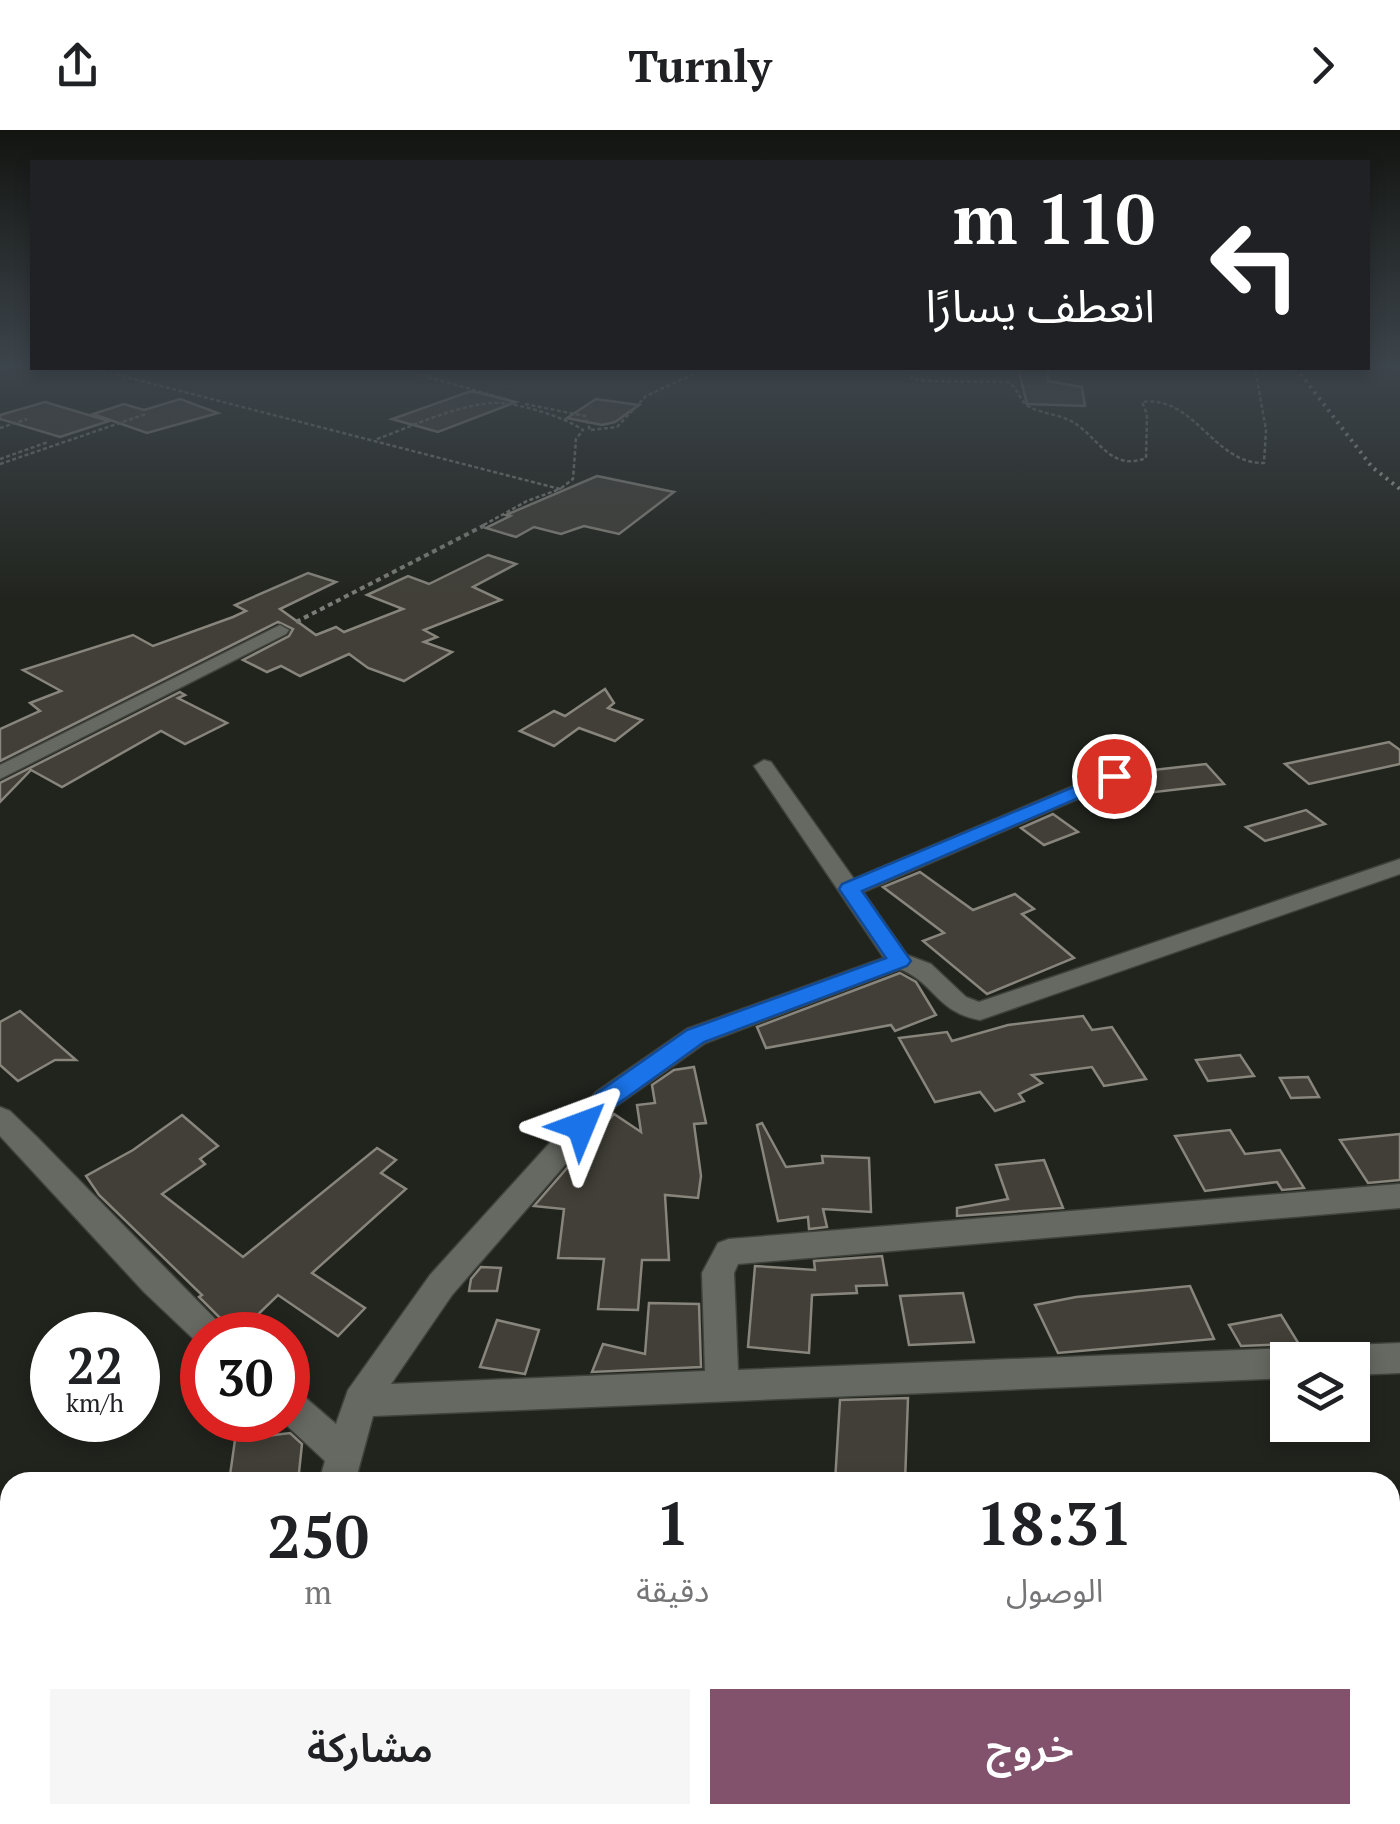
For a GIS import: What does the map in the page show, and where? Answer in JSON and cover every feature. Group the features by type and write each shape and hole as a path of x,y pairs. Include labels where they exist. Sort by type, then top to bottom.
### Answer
{"street":[{"path":"0,772 280,630"},
{"path":"764,766 900,961"},
{"path":"850,889 1114,776"},
{"path":"340,1468 360,1400 441,1285 606,1099 696,1036 900,961 912,962 924,970 957,1005 980,1011 1400,866"},
{"path":"0,1118 52,1168 184,1312"},
{"path":"722,1388 718,1273 729,1252 1400,1196"},
{"path":"1370,1359 1400,1358"},
{"path":"360,1400 1270,1364"},
{"path":"310,1431 340,1468"}],"path":[{"path":"0,462 38,446"},
{"path":"0,462 49,446"},
{"path":"396,446 560,489"},
{"path":"280,630 424,559 527,500 560,489 574,479 576,446"},
{"path":"1098,446 1107,456 1131,463 1146,458 1146,446"},
{"path":"1224,446 1240,460 1252,464 1264,463 1265,446"}],"building":[{"path":"597,476 674,492 619,534 584,526 561,534 534,527 516,537 486,528 510,516 506,515"},
{"path":"488,555 516,564 473,587 501,600 424,630 437,637 424,642 452,652 404,681 368,668 349,654 300,676 281,666 267,672 243,660 289,636 293,629 278,622 0,761 0,729 40,711 30,703 61,691 23,670 133,635 153,646 246,611 235,605 308,573 336,582 280,609 316,635 336,627 344,632 403,609 367,595 408,576 429,584"},
{"path":"605,689 614,703 608,708 642,720 615,741 579,728 554,746 520,731 554,711 565,716"},
{"path":"180,692 185,695 178,698 227,723 185,744 161,731 62,787 31,770 0,802 0,783"},
{"path":"1389,742 1400,750 1400,764 1309,784 1285,764"},
{"path":"1206,764 1224,784 1129,795 1121,784 1127,773"},
{"path":"1306,810 1325,824 1265,841 1246,827"},
{"path":"1053,814 1078,832 1044,845 1021,828"},
{"path":"920,872 973,910 1015,894 1034,909 1022,914 1074,958 987,994 923,941 944,933 883,887"},
{"path":"900,973 916,982 936,1015 895,1031 891,1025 766,1048 757,1027"},
{"path":"20,1011 76,1060 55,1060 18,1081 0,1065 0,1022"},
{"path":"1083,1016 1092,1030 1112,1027 1146,1079 1104,1086 1092,1067 1032,1075 1042,1083 1019,1094 1024,1101 995,1111 980,1092 935,1102 899,1038 947,1032 952,1041 1008,1025"},
{"path":"1240,1055 1254,1076 1208,1081 1196,1060"},
{"path":"694,1067 706,1123 694,1124 701,1176 698,1198 665,1195 669,1260 642,1260 638,1310 598,1309 604,1259 558,1258 564,1209 534,1206 614,1114 641,1132 637,1105 655,1103 652,1085 674,1070"},
{"path":"1308,1077 1319,1097 1291,1098 1280,1078"},
{"path":"182,1115 218,1146 200,1159 205,1164 162,1194 243,1257 377,1148 396,1160 381,1173 406,1189 312,1273 365,1308 338,1336 310,1317 310,1312 303,1312 278,1295 261,1312 214,1312 199,1297 202,1295 99,1195 86,1176 133,1150"},
{"path":"762,1123 786,1167 823,1163 822,1156 869,1158 871,1212 823,1209 827,1227 809,1229 808,1217 778,1221 757,1125"},
{"path":"1230,1130 1245,1154 1280,1150 1304,1188 1282,1190 1277,1182 1205,1191 1175,1136"},
{"path":"1400,1134 1400,1180 1368,1183 1340,1140"},
{"path":"1044,1160 1063,1208 957,1216 957,1208 1008,1199 996,1165"},
{"path":"882,1256 887,1285 856,1286 857,1293 812,1295 809,1353 748,1347 755,1266 815,1270 814,1261"},
{"path":"481,1267 501,1268 497,1291 469,1291 471,1279"},
{"path":"1190,1286 1214,1339 1058,1353 1035,1305 1076,1297"},
{"path":"963,1293 974,1342 909,1345 900,1296"},
{"path":"649,1303 699,1304 701,1367 592,1372 603,1344 645,1354"},
{"path":"1281,1315 1298,1342 1241,1346 1229,1325"},
{"path":"497,1320 539,1330 525,1374 480,1367"},
{"path":"908,1398 905,1472 836,1472 840,1400"},
{"path":"235,1442 302,1444 299,1472 230,1472"}],"railway":[{"path":"1356,446 1372,467 1400,489"}],"route":[{"path":"581,1126 606,1099 696,1036 900,961 850,889 1114,776"}]}
